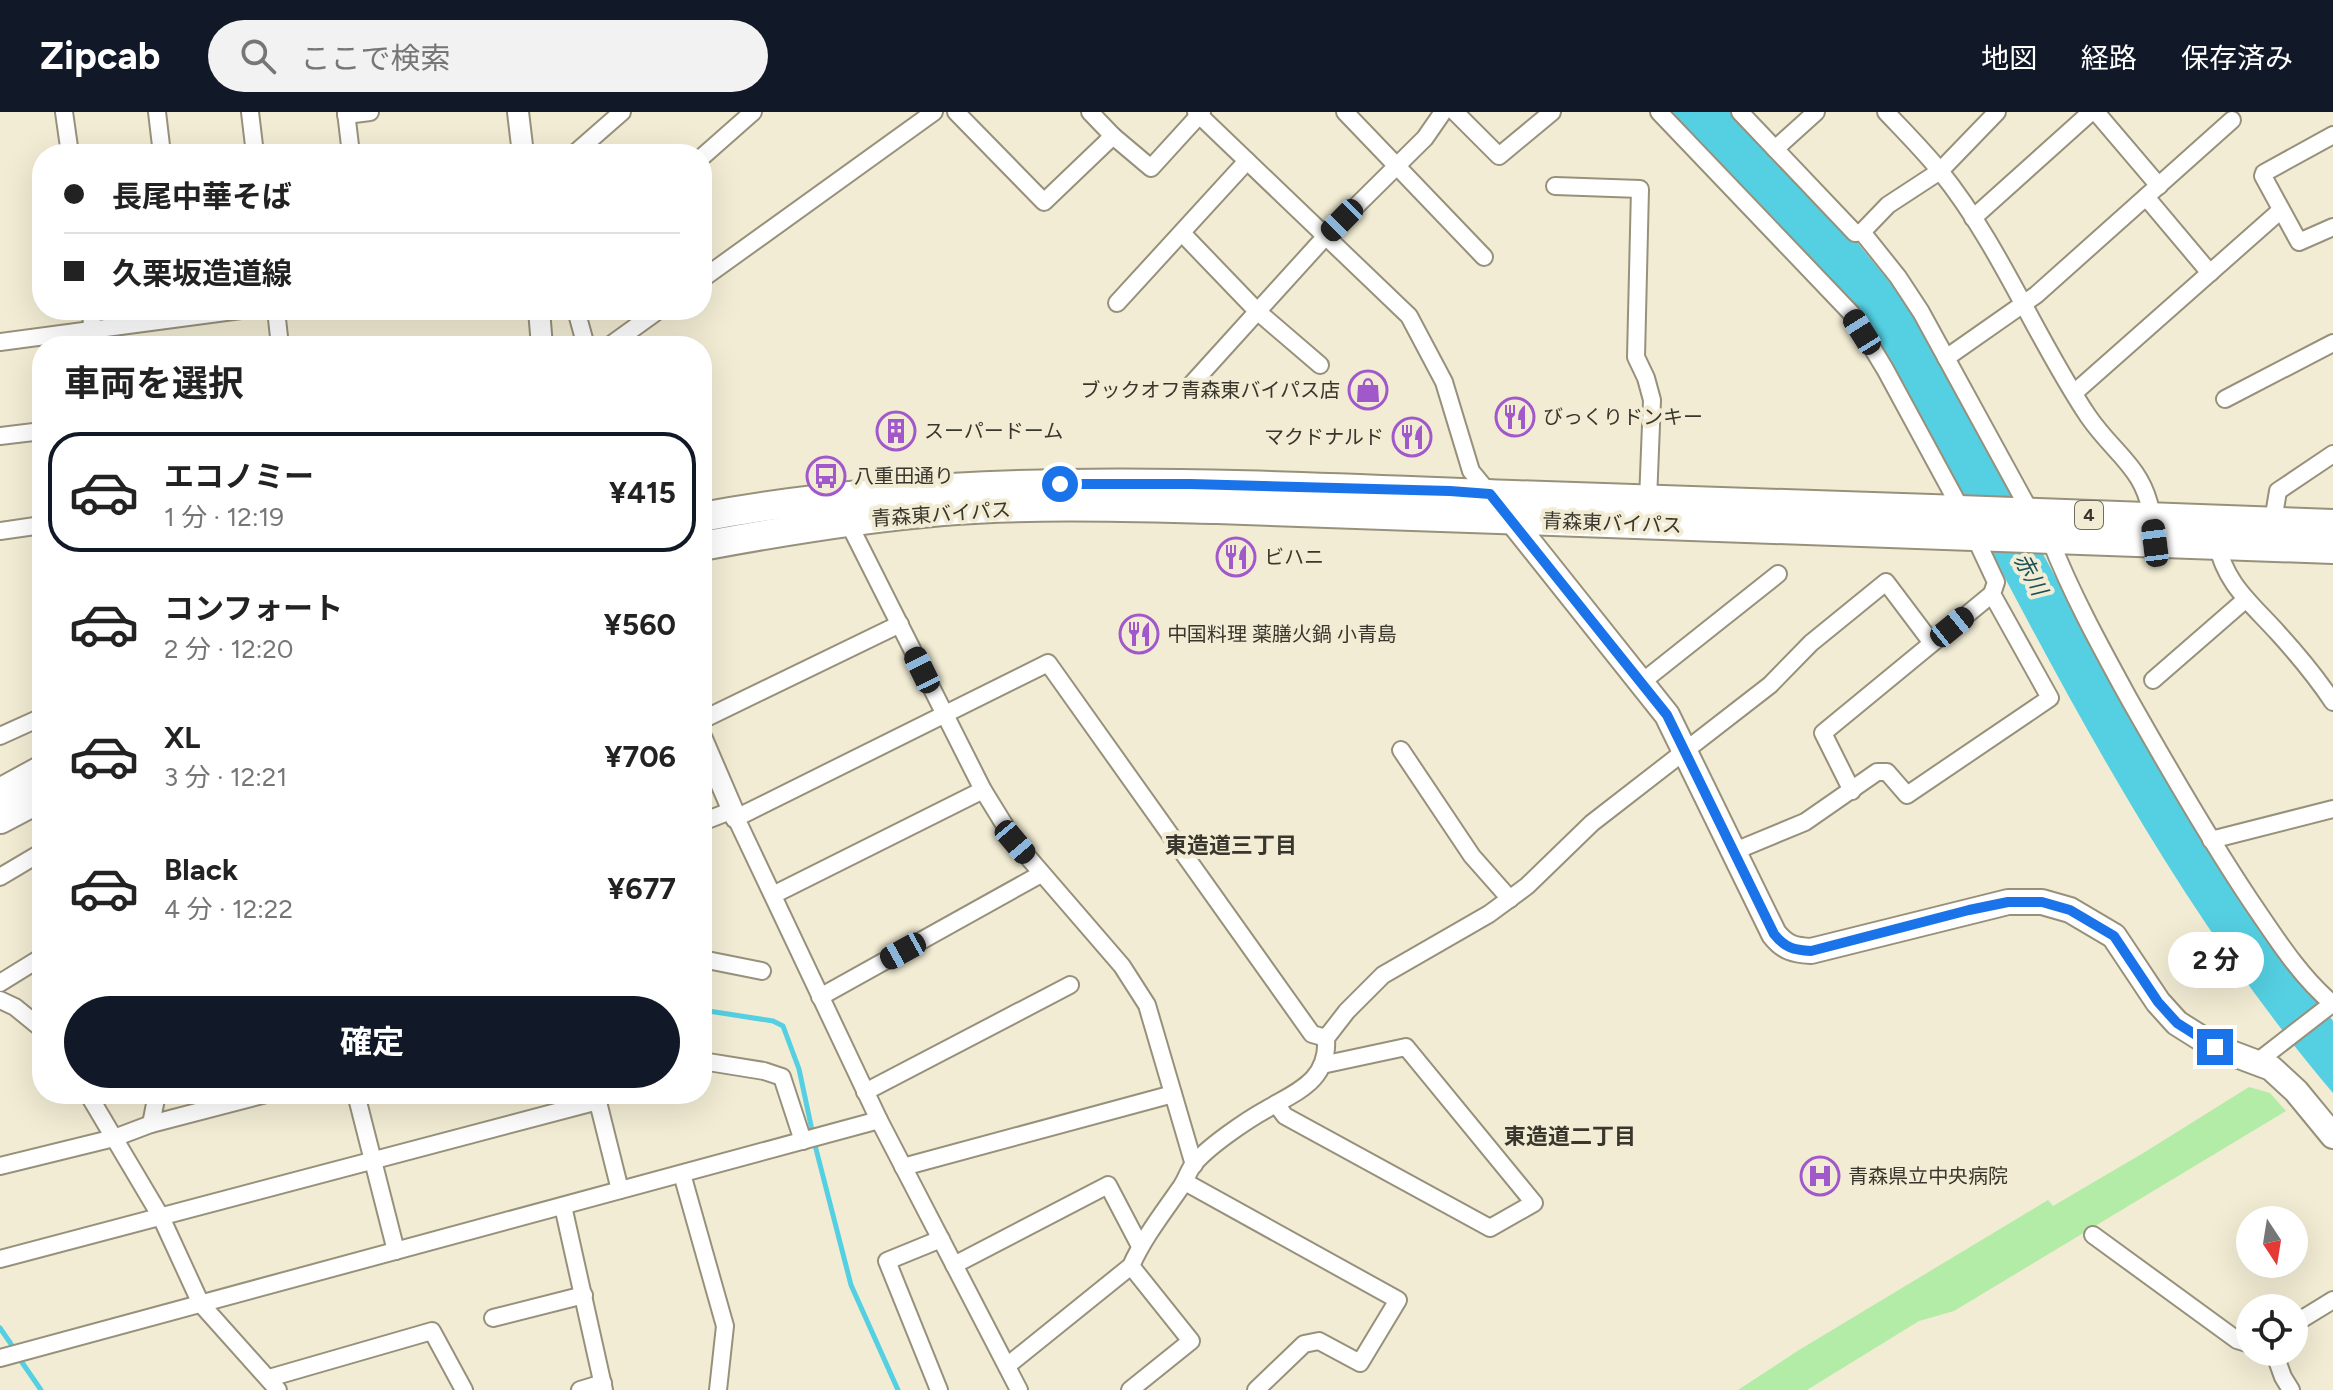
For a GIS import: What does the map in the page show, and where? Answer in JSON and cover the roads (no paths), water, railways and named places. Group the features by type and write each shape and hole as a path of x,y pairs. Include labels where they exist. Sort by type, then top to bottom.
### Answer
{"highway":[{"name":"青森東バイパス","path":"712,516 825,499 939,490 1060,484 1190,484 1648,500 1968,523 2050,539 2154,530"},
{"name":"青森東バイパス","path":"712,544 782,531 945,511 1079,507 1511,519 1968,523 2028,513 2154,530 2214,532 2333,549"},
{"name":"青森東バイパス","path":"2214,532 2273,521 2333,524"},
{"path":"0,793 32,775"},
{"path":"0,819 32,802"}],"main road":[{"path":"1490,494 1667,715 1774,934 1782,944 1794,950 1811,951 2008,902 2042,902 2070,910 2114,936 2158,1002 2177,1023 2215,1047 2271,1068 2296,1091 2333,1136"}],"street":[{"path":"64,112 69,144"},
{"path":"157,112 161,144"},
{"path":"250,112 254,144"},
{"path":"350,144 346,114 370,112"},
{"path":"518,112 522,144"},
{"path":"585,144 622,112"},
{"path":"712,272 934,112"},
{"path":"956,112 1044,202 1113,136"},
{"path":"1090,112 1151,168 1199,113 1409,316 1444,382 1471,471 1490,494"},
{"path":"1189,387 1325,237 1425,138 1443,112"},
{"path":"1455,112 1499,156 1552,112"},
{"path":"1659,112 1851,313 1885,369 1968,523 1996,582 1992,594 1823,733 1852,791"},
{"path":"1740,112 1855,233 1862,232 1888,205 1940,171 1997,112"},
{"path":"1775,149 1816,112"},
{"path":"1886,112 1940,171 1973,218 2074,393 2096,427 2140,478 2154,530"},
{"path":"1973,218 2094,112 2210,273"},
{"path":"1348,113 1484,257"},
{"path":"712,147 746,114"},
{"path":"1946,358 2024,304 2232,120"},
{"path":"2333,135 2264,173 2299,242 2333,227"},
{"path":"1117,303 1247,161"},
{"path":"1555,186 1640,189 1636,357 1652,400 1648,500"},
{"path":"2074,393 2281,210"},
{"path":"1862,232 1898,277 1946,358 2028,513"},
{"path":"1182,233 1257,311 1320,365"},
{"path":"92,320 93,329"},
{"path":"39,336 146,320"},
{"path":"623,336 645,320"},
{"path":"0,341 32,337"},
{"path":"2225,399 2333,343"},
{"path":"0,436 32,432"},
{"path":"2273,521 2278,491 2333,454"},
{"path":"848,522 983,790 1015,842 1122,966 1147,1005 1194,1165"},
{"path":"0,531 32,526"},
{"path":"2214,532 2225,570 2245,600 2277,632 2333,702"},
{"path":"2050,539 2108,660 2211,840 2273,933 2331,1005 2257,1062"},
{"path":"1642,682 1778,574"},
{"path":"1007,1366 1131,1266 1140,1246 1194,1165 1234,1131 1301,1091 1318,1074 1327,1053 1326,1038 1347,1011 1383,975 1489,914 1527,886 1592,823 1770,685 1811,643 1886,582 1932,643"},
{"path":"1735,851 1805,822 1877,772 1887,772 1907,795 2050,698 1992,594"},
{"path":"2153,680 2245,600"},
{"path":"712,715 900,624"},
{"path":"712,820 735,814 945,716 1048,663 1312,1034 1326,1038"},
{"path":"0,736 32,722"},
{"path":"1401,750 1472,856 1510,899"},
{"path":"712,762 865,1092 1019,1390"},
{"path":"773,895 983,790"},
{"path":"2211,840 2333,809"},
{"path":"0,877 32,858"},
{"path":"820,997 1041,874"},
{"path":"712,961 762,971"},
{"path":"0,983 32,963"},
{"path":"865,1092 1070,985"},
{"path":"1,1001 15,1007 32,1021"},
{"path":"1276,1104 1285,1116 1490,1228 1534,1203 1406,1047 1322,1065"},
{"path":"712,1063 782,1077 803,1141"},
{"path":"903,1167 1173,1094"},
{"path":"94,1104 161,1217 201,1304 274,1384 432,1331 464,1390"},
{"path":"151,1124 155,1104"},
{"path":"0,1166 114,1138 151,1124 228,1104"},
{"path":"359,1104 396,1251"},
{"path":"0,1259 572,1104"},
{"path":"599,1104 620,1190"},
{"path":"0,1358 879,1120"},
{"path":"682,1174 725,1326 718,1390"},
{"path":"1185,1182 1398,1300 1360,1363 1319,1341 1304,1344 1256,1390"},
{"path":"954,1265 1108,1185 1140,1246"},
{"path":"563,1206 604,1387 580,1390"},
{"path":"2093,1235 2236,1339"},
{"path":"939,1390 887,1261 941,1239"},
{"path":"1130,1390 1191,1341 1131,1266"},
{"path":"493,1318 584,1295"},
{"path":"2308,1315 2333,1300"},
{"path":"2279,1366 2291,1390"}],"water":[{"name":"赤川","path":"1671,112 1732,112 1856,241 1910,307 2147,747 2213,856 2276,947 2333,1021 2333,1093 2265,1007 2202,917 2143,824 2087,730 1859,308"}],"waterway":[{"path":"712,1012 773,1021 783,1026 799,1069 851,1285 898,1390"},
{"path":"0,1328 11,1344"},
{"path":"21,1361 41,1390"}],"place":[{"name":"ブックオフ青森東バイパス店","path":"1368,390"},
{"name":"びっくりドンキー","path":"1515,417"},
{"name":"スーパードーム","path":"896,431"},
{"name":"マクドナルド","path":"1412,437"},
{"name":"八重田通り","path":"826,476"},
{"name":"ビハニ","path":"1236,557"},
{"name":"中国料理 薬膳火鍋 小青島","path":"1139,634"},
{"name":"青森県立中央病院","path":"1820,1176"}],"district":[{"name":"東造道三丁目","path":"1231,845"},
{"name":"東造道二丁目","path":"1570,1136"}]}
